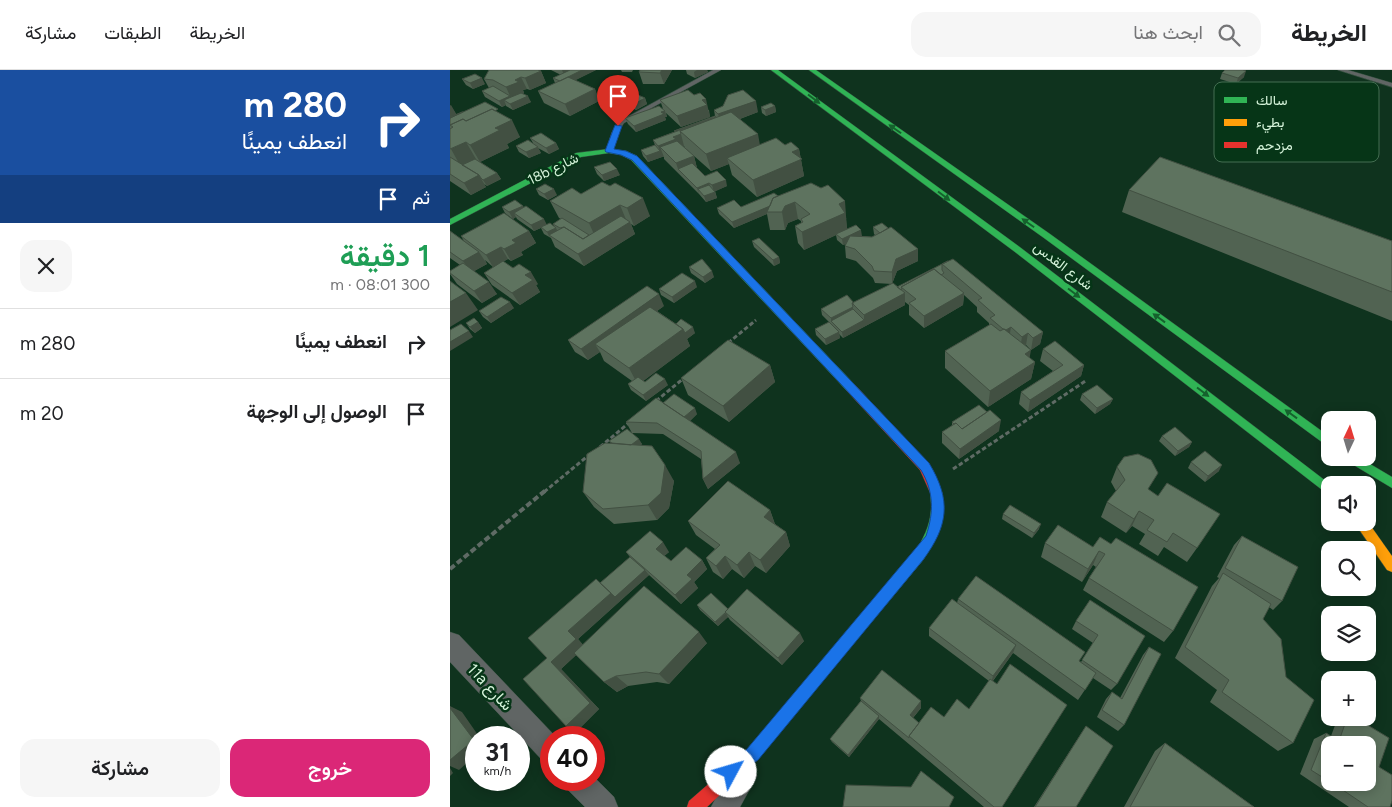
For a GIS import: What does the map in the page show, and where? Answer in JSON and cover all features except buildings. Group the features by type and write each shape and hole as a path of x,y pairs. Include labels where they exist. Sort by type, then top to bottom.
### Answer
{"main road":[{"name":"شارع القدس","path":"774,70 1018,250 1321,484"},
{"name":"شارع القدس","path":"813,70 1055,242 1321,436"},
{"name":"18b شارع","path":"450,222 579,155 609,151 623,153 634,158 925,467 934,482 939,500 938,519 931,538 752,755 731,772 695,807"},
{"path":"1364,466 1392,483"},
{"path":"1367,531 1392,566"}],"street":[{"name":"11a شارع","path":"450,644 540,739"},
{"name":"18b شارع","path":"725,807 740,783 752,755"},
{"path":"589,791 604,807"}],"lane":[{"path":"609,151 615,132 622,122 718,70"},
{"path":"1342,70 1392,85"}],"path":[{"path":"720,349 774,305"},
{"path":"650,406 689,374"},
{"path":"934,482 1087,380"},
{"path":"450,569 635,418"}],"traffic: fast":[{"path":"774,70 1018,250 1321,484"},
{"path":"812,70 1047,236 1321,436"},
{"path":"450,222 579,155 609,151 623,153 634,158 851,388"},
{"path":"1364,466 1392,483"},
{"path":"750,757 919,556 934,526 937,510 936,493"}],"traffic: slow":[{"path":"1367,531 1392,566"}],"traffic: jam":[{"path":"851,388 925,467 936,493"},
{"path":"695,807 750,757"}],"route":[{"path":"618,126 609,151 623,153 634,158 774,305 925,467 934,482 939,500 938,519 931,538 918,556 752,755 731,772"}]}
